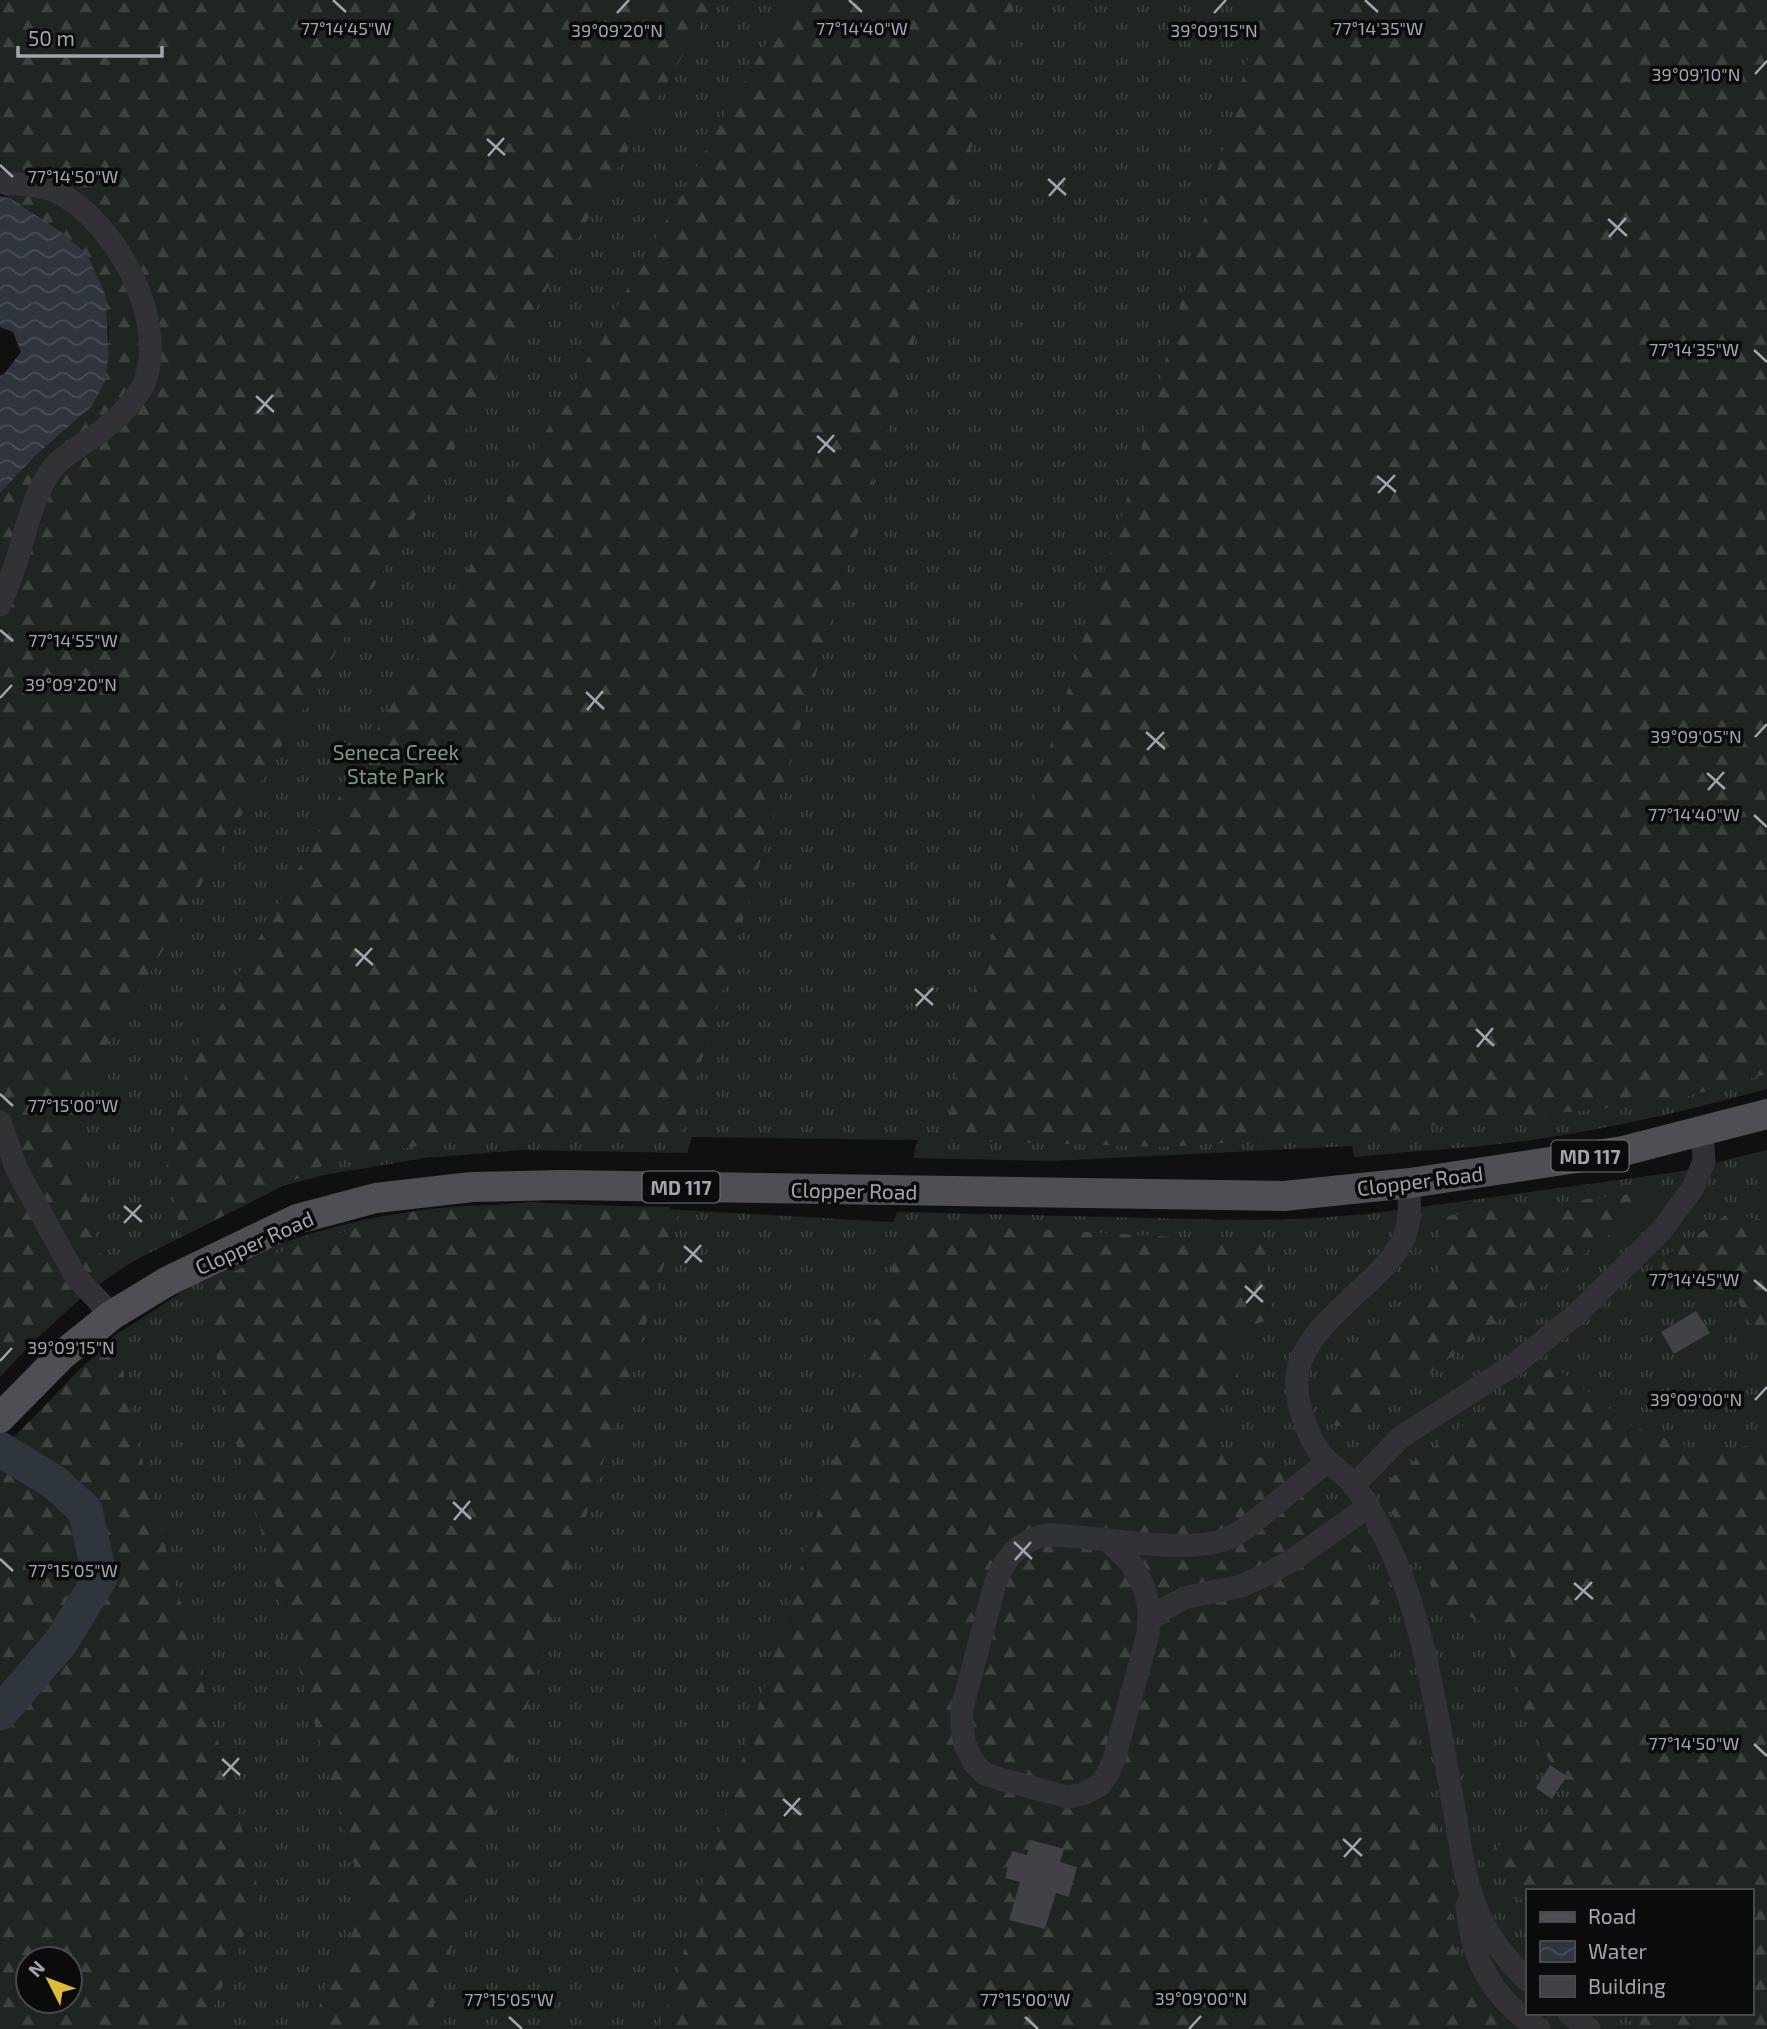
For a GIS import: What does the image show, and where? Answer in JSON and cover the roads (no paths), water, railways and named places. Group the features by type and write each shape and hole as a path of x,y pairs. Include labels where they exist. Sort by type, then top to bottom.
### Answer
{"main road":[{"name":"Clopper Road","path":"6,1411 62,1355 112,1315 168,1281 297,1219 376,1198 472,1187 560,1185 1284,1196 1410,1183 1623,1152 1767,1114"}],"lane":[{"path":"0,182 54,190 76,203 113,243 129,266 142,295 151,356 143,387 124,413 59,460 45,479 29,515 16,563 0,605"},
{"path":"0,1122 17,1170 76,1277 112,1315"},
{"path":"1354,1485 1401,1437 1515,1364 1579,1312 1661,1231 1693,1188 1704,1161 1702,1131"},
{"path":"1410,1183 1408,1221 1403,1241 1381,1269 1321,1329 1304,1352 1298,1372 1302,1415 1310,1439 1328,1461 1354,1485 1369,1506 1386,1538 1402,1578 1422,1643 1465,1874 1468,1915 1474,1945 1482,1969 1493,1987 1509,2005 1539,2029"},
{"path":"1106,1539 1130,1562 1144,1587 1149,1609 1148,1633 1108,1773 1100,1785 1083,1794 1068,1797 985,1773 974,1763 965,1745 962,1708 1001,1569 1009,1556 1036,1537 1049,1535 1106,1539 1177,1545 1200,1545 1223,1540 1246,1528 1328,1461"},
{"path":"1148,1623 1164,1609 1184,1598 1241,1586 1268,1574 1369,1506"},
{"path":"1465,1874 1478,1912 1492,1939 1526,1979"},
{"path":"1572,2015 1589,2029"}],"water":[{"path":"0,196 11,199 57,229 87,254 105,294 109,353 105,382 92,406 35,456 0,493 0,376 21,352 13,332 0,327"}],"waterway":[{"path":"0,1449 54,1482 85,1510 100,1578 61,1642 0,1713"}],"park label":[{"name":"Seneca Creek State Park","path":"396,763"}]}
